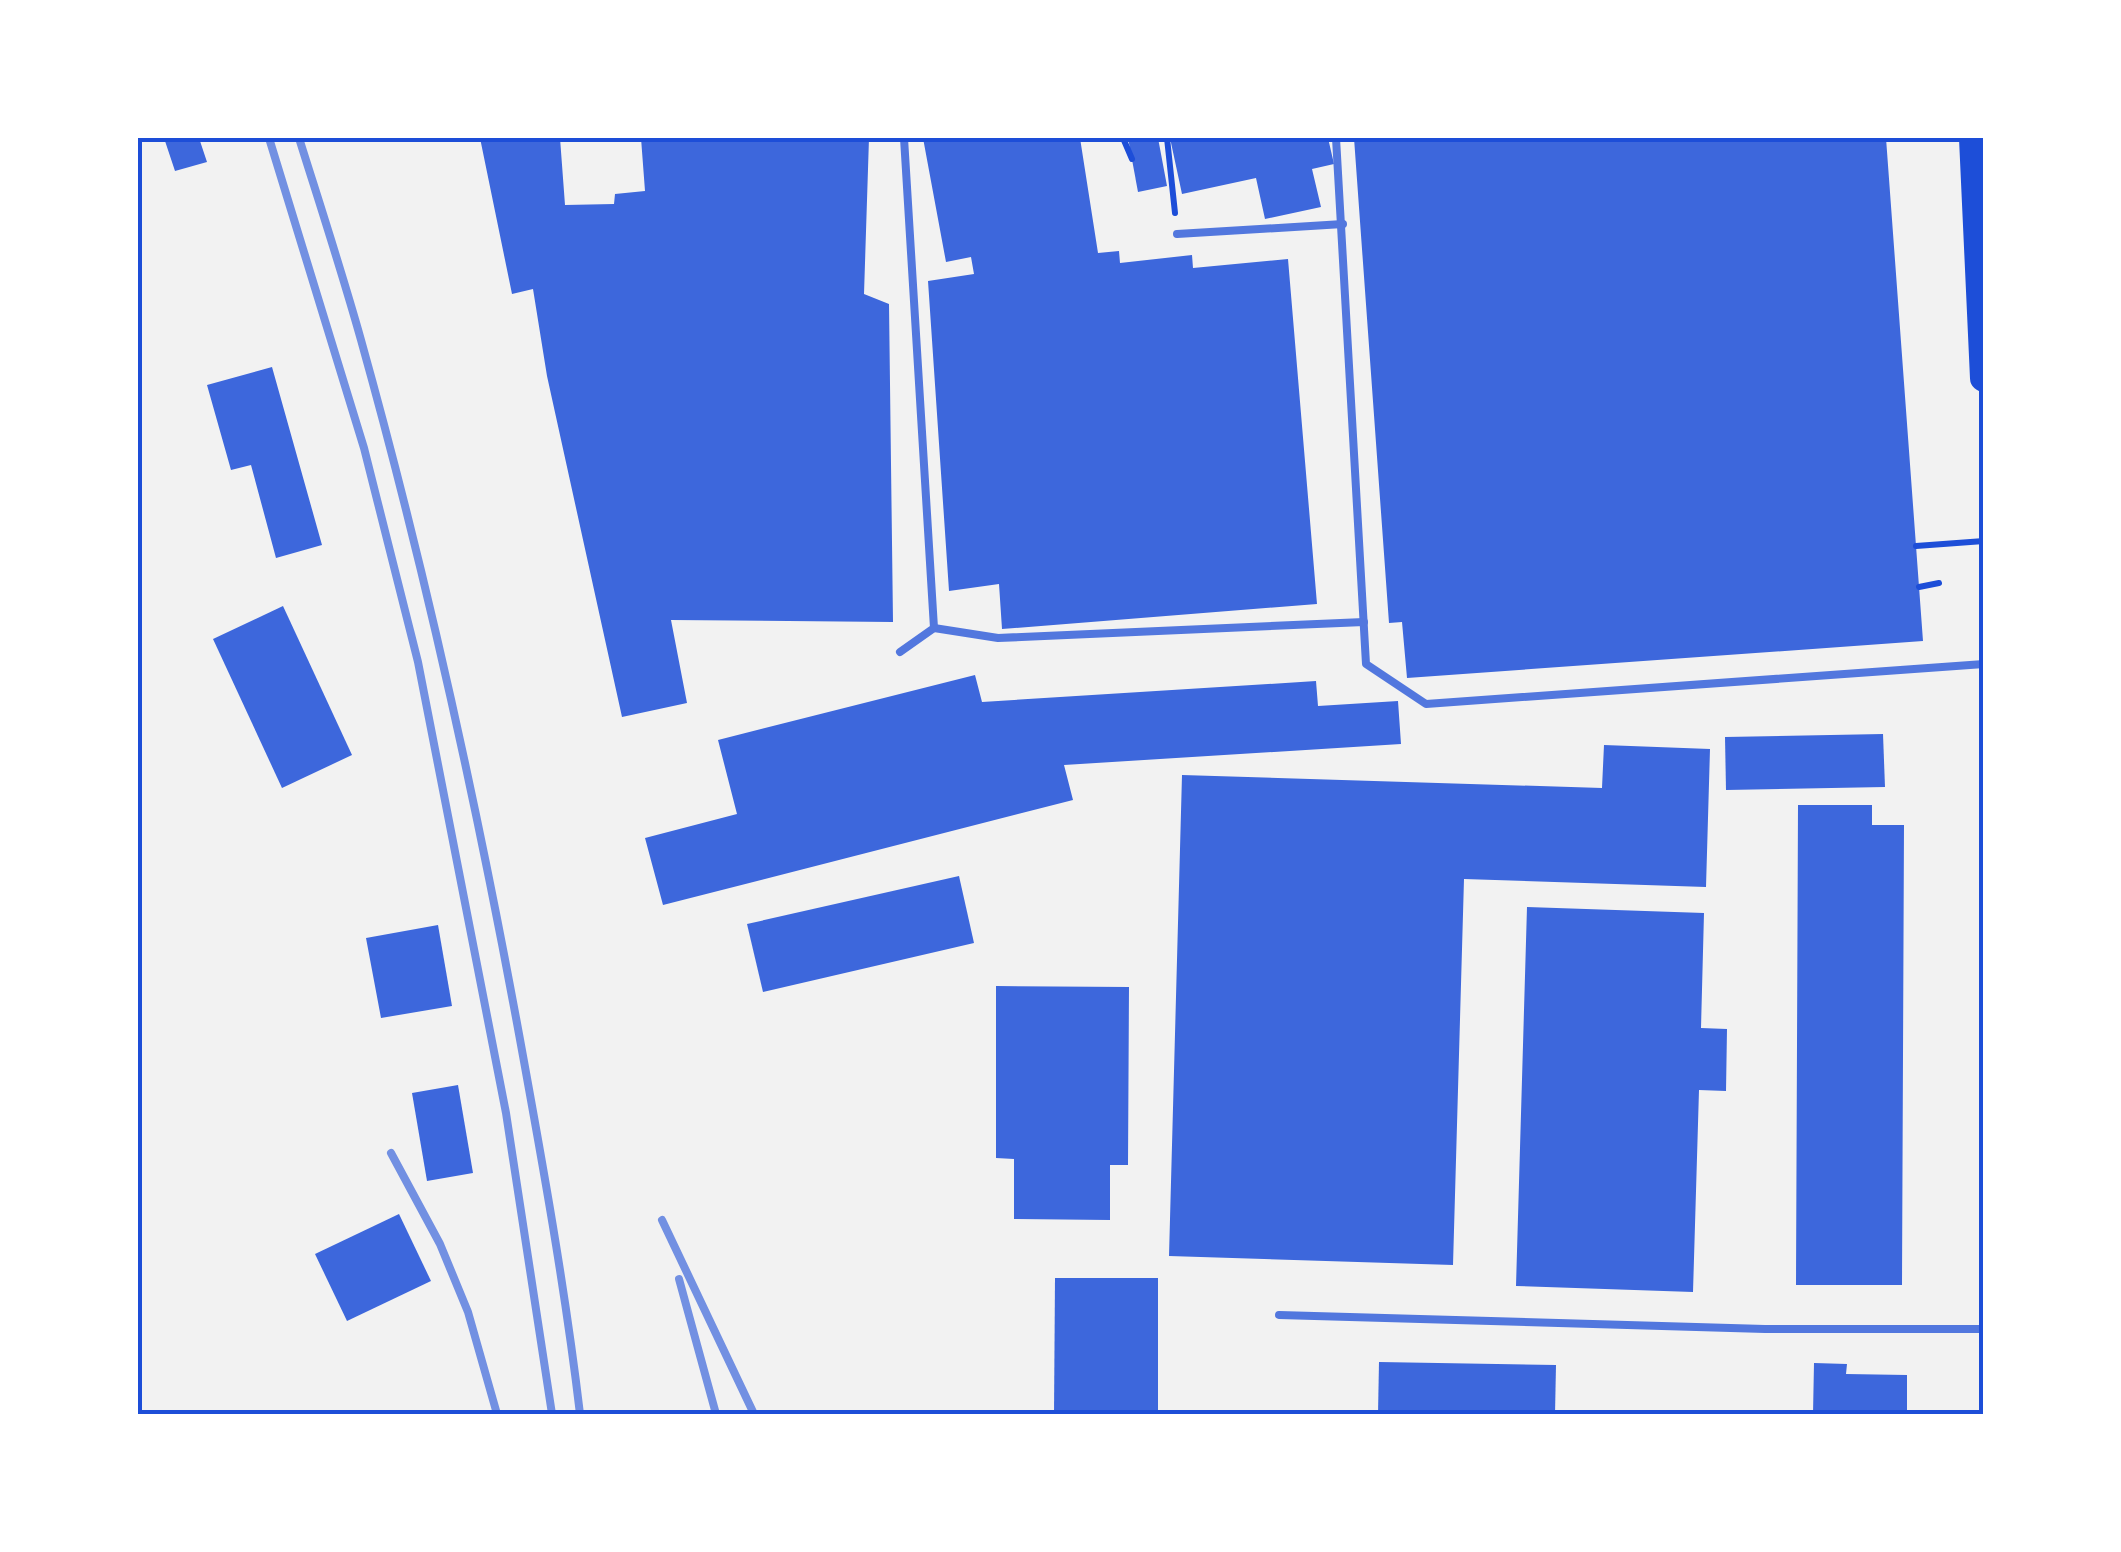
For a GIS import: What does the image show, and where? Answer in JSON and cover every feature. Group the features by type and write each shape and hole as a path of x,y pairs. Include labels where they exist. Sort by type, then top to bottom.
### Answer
{"highway":[{"path":"1973,138 1984,378"}],"lane":[{"path":"904,138 934,628"},
{"path":"1336,138 1366,664 1426,704 1984,664"},
{"path":"1177,234 1343,224"},
{"path":"900,652 934,628 998,638 1364,622"},
{"path":"1279,1316 1765,1329 1984,1329"}],"path":[{"path":"1123,138 1132,159"},
{"path":"1167,138 1177,234"},
{"path":"1161,187 1173,194"},
{"path":"1916,546 1984,541"},
{"path":"1919,587 1939,583"}],"building":[{"path":"164,138 199,138 207,162 175,171"},
{"path":"480,138 560,138 565,205 614,204 615,194 645,191 641,138 869,138 864,294 889,304 893,622 671,620 687,703 622,717 547,376 533,289 512,294"},
{"path":"923,138 1080,138 1098,253 1119,251 1120,263 1192,255 1193,268 1288,259 1317,604 1002,629 999,584 949,591 928,281 974,274 971,257 946,262"},
{"path":"1128,138 1158,138 1167,186 1138,192"},
{"path":"1170,138 1328,138 1334,164 1312,169 1321,207 1265,219 1256,178 1182,194"},
{"path":"1354,138 1886,138 1923,641 1407,678 1402,622 1389,623"},
{"path":"272,367 322,545 276,558 251,465 231,470 207,385"},
{"path":"283,606 352,755 282,788 213,639"},
{"path":"975,675 982,702 1316,681 1318,706 1398,701 1401,744 1064,765 1073,800 663,905 645,838 737,814 718,740"},
{"path":"1883,734 1885,787 1726,790 1725,737"},
{"path":"1604,745 1710,749 1706,887 1464,879 1453,1265 1169,1256 1182,775 1602,788"},
{"path":"1798,805 1872,805 1872,825 1904,825 1902,1285 1796,1285"},
{"path":"959,876 974,943 763,992 747,924"},
{"path":"1527,907 1704,913 1701,1028 1727,1029 1726,1091 1699,1090 1693,1292 1516,1286"},
{"path":"438,925 452,1006 381,1018 366,938"},
{"path":"996,986 1129,987 1128,1165 1110,1165 1110,1220 1014,1219 1014,1159 996,1158"},
{"path":"458,1085 473,1173 427,1181 412,1093"},
{"path":"399,1214 431,1281 347,1321 315,1254"},
{"path":"1055,1278 1158,1278 1158,1414 1054,1414"},
{"path":"1379,1362 1556,1365 1555,1414 1378,1414"},
{"path":"1814,1363 1847,1364 1846,1374 1907,1375 1907,1414 1813,1414"}],"railway":[{"path":"269,138 364,448 418,662 506,1113 552,1414"},
{"path":"299,138 384,426 448,685 528,1081 580,1414"},
{"path":"391,1153 440,1244 468,1312 497,1414"},
{"path":"662,1220 754,1414"},
{"path":"679,1279 716,1414"}]}
